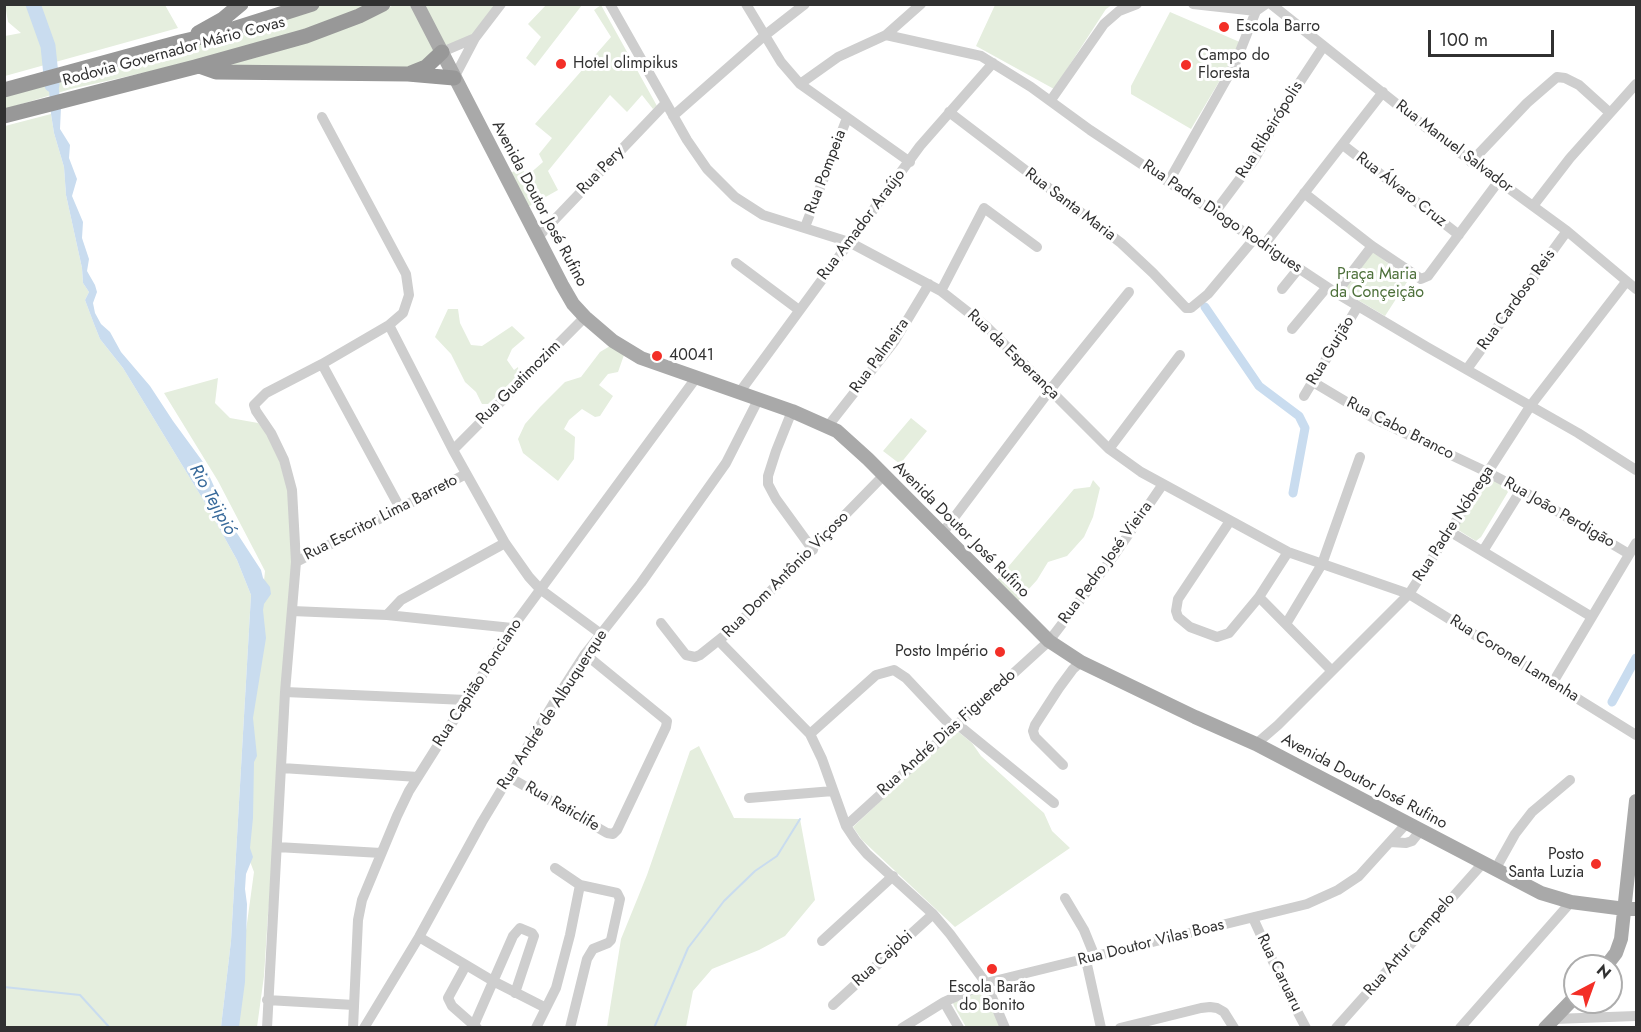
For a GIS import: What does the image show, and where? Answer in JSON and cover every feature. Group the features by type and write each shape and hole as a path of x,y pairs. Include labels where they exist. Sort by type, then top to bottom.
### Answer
{"highway":[{"path":"180,42 223,19 241,4"},
{"name":"Rodovia Governador Mário Covas","path":"4,90 227,31 312,4"},
{"name":"Rodovia Governador Mário Covas","path":"4,116 306,36 359,16 383,4"},
{"path":"408,74 426,67 442,52"},
{"path":"199,66 216,72 408,74 454,78"}],"main road":[{"name":"Avenida Doutor José Rufino","path":"420,9 573,304 613,341 640,358 792,411 828,426 845,438 1049,641 1081,662 1256,744 1541,893 1572,902 1631,909"},
{"path":"1614,954 1631,909 1636,801"},
{"path":"1549,1023 1563,1009"}],"street":[{"path":"454,78 475,38 501,4"},
{"path":"747,4 764,36 800,84 910,162"},
{"path":"673,116 764,36 805,4"},
{"path":"800,84 838,57 886,35 921,4"},
{"path":"1051,100 1104,24 1119,11 1137,4"},
{"path":"1193,4 1256,10 1266,4"},
{"name":"Rua Manuel Salvador","path":"1271,4 1471,162 1567,231 1636,289"},
{"name":"Rua da Esperança","path":"615,6 665,104 707,169 735,197 763,215 849,242 941,291 987,327 1109,448 1141,472 1288,552 1389,586"},
{"path":"1169,181 1235,64 1256,10"},
{"name":"Rua Padre Diogo Rodrigues","path":"886,35 981,56 1051,100 1090,130 1331,290 1531,405 1636,470"},
{"path":"442,52 475,38"},
{"name":"Rua Ribeirópolis","path":"1215,212 1254,160 1290,97 1323,47"},
{"name":"Rua Amador Araújo","path":"739,393 910,162 949,112 968,94 993,63"},
{"path":"1471,162 1527,103 1557,77 1579,85 1610,113"},
{"path":"1533,206 1570,158 1636,84"},
{"path":"1259,242 1304,193 1383,92"},
{"name":"Rua Pery","path":"537,238 665,104"},
{"name":"Rua Santa Maria","path":"949,112 1120,243 1187,309 1208,294 1259,242"},
{"path":"267,1028 285,692 296,562 292,490 284,460 254,405 266,393 389,325 403,313 409,300 410,290 406,274 322,117"},
{"name":"Rua Pompeia","path":"805,227 847,118"},
{"name":"Rua Álvaro Cruz","path":"1343,145 1459,235"},
{"path":"1304,193 1372,246 1422,279 1428,276 1498,182"},
{"path":"941,291 984,208 1037,247"},
{"name":"Rua Cardoso Reis","path":"1467,369 1567,231"},
{"path":"1292,329 1372,246"},
{"path":"736,263 800,310"},
{"path":"1282,289 1299,268"},
{"name":"Rua Padre Nóbrega","path":"1256,744 1409,594 1531,405 1626,282"},
{"name":"Rua Palmeira","path":"828,426 894,342 929,284"},
{"path":"941,535 1050,390 1129,292"},
{"name":"Rua Gurjão","path":"1304,396 1358,306"},
{"name":"Rua Guatimozim","path":"453,450 585,317"},
{"path":"389,325 453,450 505,543 540,589 601,634"},
{"path":"1109,448 1180,355"},
{"path":"322,364 400,508"},
{"name":"Rua Capitão Ponciano","path":"353,1028 358,920 366,890 396,816 512,628 696,378"},
{"name":"Rua Cabo Branco","path":"1313,382 1375,419 1487,472"},
{"name":"Rua André de Albuquerque","path":"371,1025 509,777 585,654 641,583 726,463 758,400"},
{"path":"792,411 776,451 768,484 776,499 813,550"},
{"path":"1286,624 1322,564 1360,457"},
{"name":"Rua João Perdigão","path":"1487,472 1629,554"},
{"name":"Rua Escritor Lima Barreto","path":"296,562 466,474"},
{"name":"Rua Dom Antônio Viçoso","path":"884,476 813,550 719,641 810,734 822,759 846,826 867,854 933,914 965,953 986,983 1005,1028"},
{"name":"Rua Pedro José Vieira","path":"1049,641 1113,556 1163,484"},
{"path":"1483,551 1521,490"},
{"path":"1230,521 1178,599 1176,611 1178,617 1190,627 1221,637 1232,631 1259,597 1288,552"},
{"path":"1449,531 1592,617"},
{"path":"387,615 401,600 505,543"},
{"path":"1552,684 1636,543"},
{"name":"Rua Coronel Lamenha","path":"1389,586 1409,594 1636,735"},
{"path":"1259,597 1332,671"},
{"path":"292,611 387,615 512,628"},
{"path":"661,623 681,651 691,657 700,655 719,641"},
{"name":"Rua André Dias Figueredo","path":"846,826 1049,641"},
{"name":"Rua Raticlife","path":"509,777 607,833 616,832 667,721 585,654"},
{"path":"1063,765 1035,737 1033,731 1059,688 1081,662"},
{"path":"810,734 876,675 894,670 906,678 955,726 1054,803"},
{"path":"285,692 466,700"},
{"path":"282,768 418,777"},
{"name":"Rua Artur Campelo","path":"1336,1028 1490,865 1532,812 1570,780"},
{"path":"749,798 833,791"},
{"name":"Rua Doutor Vilas Boas","path":"902,1028 944,1002 986,983 1307,904 1338,890 1359,876 1407,823"},
{"path":"1390,842 1412,841 1421,831"},
{"path":"277,847 381,853"},
{"path":"555,868 580,885 615,892 620,899 611,940 589,954 570,1028"},
{"path":"822,941 893,876"},
{"path":"536,1028 556,988 580,885"},
{"path":"1065,898 1084,930 1101,1028"},
{"path":"1460,1028 1572,902"},
{"name":"Rua Cajobi","path":"833,1005 933,914"},
{"name":"Rua Caruaru","path":"1253,918 1306,1028"},
{"path":"466,965 448,998 452,1006 475,1026 517,931 520,928 532,933 533,941 515,993"},
{"path":"419,937 515,993 546,1008"},
{"path":"267,1000 354,1005"},
{"path":"944,1002 960,1028"},
{"path":"1120,1028 1141,1025 1201,1008 1217,1008 1224,1012 1234,1028"},
{"path":"1549,1023 1636,1016"}],"green space":[{"path":"5,4 165,5 178,28 5,76 5,36 21,33 8,22"},
{"path":"547,4 582,5 535,66 526,58 541,37 528,24"},
{"path":"315,5 385,5 192,65 71,89 5,109 5,93"},
{"path":"394,5 415,5 435,46 432,58 410,70 251,69 220,62 383,10"},
{"path":"423,5 501,5 464,43 444,46"},
{"path":"601,5 657,106 653,109 642,95 627,112 610,95 548,171 558,190 526,208 511,173 521,167 527,176 543,162 539,154 552,138 535,124 611,37 594,10"},
{"path":"995,5 1112,5 1106,9 1054,89 976,46"},
{"name":"Campo do Floresta","path":"1170,12 1242,43 1191,129 1131,94 1131,86"},
{"path":"51,114 64,167 66,195 82,268 83,283 89,292 85,300 100,339 123,368 207,506 237,560 251,595 231,941 221,1027 5,1028 5,126"},
{"name":"Praça Maria da Conçeição","path":"1373,252 1409,279 1385,316 1346,293 1344,289"},
{"path":"448,309 458,309 460,323 471,345 482,346 512,326 525,338 512,349 507,360 514,370 518,367 519,375 488,404 482,404 476,392 465,382 451,354 435,337"},
{"path":"610,346 624,355 618,372 608,374 599,385 613,396 600,416 595,417 582,409 569,420 564,429 575,437 574,459 558,481 523,453 518,439 525,424 540,407 565,382 581,377 600,352"},
{"path":"218,378 215,403 230,418 258,423 274,442 293,509 288,724 257,1027 235,1027 235,1011 254,872 246,851 252,702 265,571 218,481 164,393"},
{"path":"911,418 927,431 900,464 883,451"},
{"path":"1484,476 1507,486 1508,492 1481,537 1476,541 1455,528"},
{"path":"1093,480 1100,488 1093,517 1084,537 1067,556 1048,562 1037,580 1018,601 997,580 1074,489 1090,487"},
{"path":"956,730 1044,813 1052,831 1070,848 955,927 862,840 853,827"},
{"path":"699,746 734,818 800,819 815,900 785,936 759,950 712,969 693,991 686,1027 607,1027 621,939 647,875 690,751"},
{"path":"979,989 985,991 1000,1027 966,1027 954,1006 953,1003"}],"water":[{"name":"Rio Tejipió","path":"56,65 61,107 60,129 70,145 69,158 77,179 72,196 83,222 82,238 89,259 87,271 97,292 93,303 95,313 101,324 110,332 121,352 150,386 203,462 231,524 270,587 271,594 263,610 266,638 253,718 257,756 254,762 250,848 253,857 246,874 245,982 239,1027 221,1027 231,941 251,595 237,560 207,506 123,368 100,339 85,300 89,292 83,283 82,268 66,195 64,167 51,114 47,66"}],"waterway":[{"name":"Rio Tejipió","path":"33,4 48,46 52,85"},
{"path":"1205,307 1259,386 1299,416 1305,428 1293,493"},
{"path":"1612,702 1636,658"},
{"path":"654,1028 688,948 724,901 755,871 777,856 800,819"},
{"path":"4,987 80,995 110,1028"}],"place":[{"name":"Escola Barro","path":"1224,27"},
{"name":"Hotel olimpikus","path":"561,64"},
{"name":"Campo do Floresta","path":"1186,65"},
{"name":"40041","path":"657,356"},
{"name":"Posto Império","path":"1000,652"},
{"name":"Posto Santa Luzia","path":"1596,864"},
{"name":"Escola Barão do Bonito","path":"992,969"}]}
